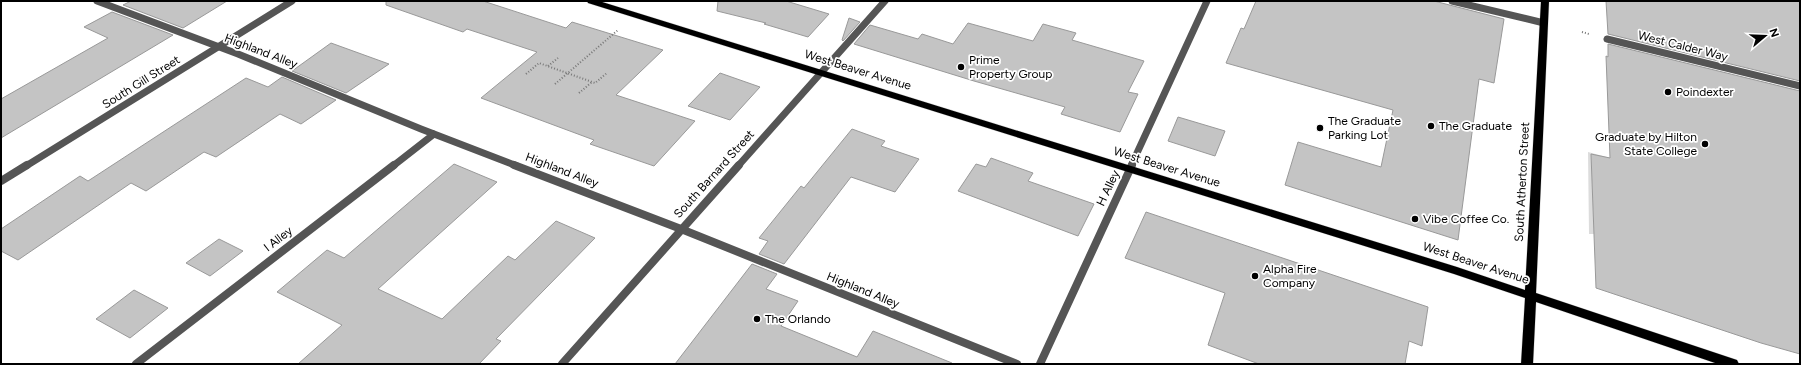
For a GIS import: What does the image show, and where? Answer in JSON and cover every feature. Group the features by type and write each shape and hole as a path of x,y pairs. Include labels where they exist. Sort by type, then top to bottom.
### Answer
{"main road":[{"name":"West Beaver Avenue","path":"591,1 1457,271 1733,364"},
{"name":"South Atherton Street","path":"1527,364 1545,1"}],"street":[{"name":"Highland Alley","path":"97,1 243,55 434,134 681,229 1017,364"},
{"name":"South Gill Street","path":"1,180 292,1"},
{"name":"South Barnard Street","path":"562,364 885,1"},
{"name":"H Alley","path":"1040,364 1207,1"},
{"path":"1452,1 1544,23"},
{"name":"West Calder Way","path":"1607,39 1800,86"},
{"name":"I Alley","path":"136,364 434,134"}],"path":[{"path":"555,84 620,28"},
{"path":"548,66 558,58"},
{"path":"526,74 539,63 595,83 607,73"},
{"path":"579,93 592,82"}],"shaded area":[{"path":"1588,152 1686,178 1591,154 1594,234 1589,234"}],"building":[{"path":"131,1 227,1 183,28 123,5"},
{"path":"386,1 483,1 566,28 572,22 663,50 616,95 695,121 654,166 590,144 594,140 481,98 537,52 467,29 463,32 386,5"},
{"path":"718,1 786,1 829,14 808,37 764,24 766,23 717,11"},
{"name":"The Graduate","path":"1256,1 1434,1 1504,19 1494,83 1479,79 1458,240 1285,185 1298,142 1381,167 1393,110 1226,63 1241,28 1244,29"},
{"path":"1606,1 1800,1 1800,81 1608,34"},
{"path":"112,12 173,35 1,138 1,99 108,38 84,27"},
{"path":"849,18 860,22 843,41 842,40"},
{"path":"968,23 1033,41 1043,24 1076,33 1072,40 1144,61 1128,92 1138,94 1120,132 1061,114 1065,107 854,44 870,25 918,39 922,34 953,44"},
{"path":"331,43 389,64 346,93 292,71"},
{"path":"1608,44 1800,91 1800,354 1761,343 1596,288 1591,154 1610,158 1606,56 1608,57"},
{"path":"720,73 760,87 730,120 688,106"},
{"path":"282,77 336,100 301,124 280,114 216,157 204,152 146,191 131,183 18,260 1,251 1,229 80,176 88,181 246,78 268,87"},
{"path":"1178,117 1225,131 1215,156 1168,141"},
{"path":"852,129 885,141 881,146 919,159 895,192 851,177 784,264 759,254 768,241 759,238 801,186 804,188"},
{"path":"991,158 1033,173 1028,181 1094,204 1078,236 958,191 976,164 986,167"},
{"path":"454,164 497,182 378,289 442,319 508,256 515,260 556,221 595,238 496,339 501,341 479,364 298,364 342,325 277,292 327,250 344,258"},
{"name":"Alpha Fire Company","path":"1146,212 1428,307 1422,346 1409,341 1405,364 1259,364 1208,345 1225,293 1125,258"},
{"path":"219,239 243,251 210,276 186,263"},
{"name":"The Orlando","path":"752,264 777,274 766,289 798,301 781,326 857,357 873,331 952,364 675,364"},
{"path":"134,290 168,308 130,338 96,319"}],"place":[{"name":"Prime Property Group","path":"961,67"},
{"name":"Poindexter","path":"1668,92"},
{"name":"The Graduate","path":"1431,126"},
{"name":"The Graduate Parking Lot","path":"1320,128"},
{"name":"Graduate by Hilton State College","path":"1705,144"},
{"name":"Vibe Coffee Co.","path":"1415,219"},
{"name":"Alpha Fire Company","path":"1255,276"},
{"name":"The Orlando","path":"757,319"}]}
